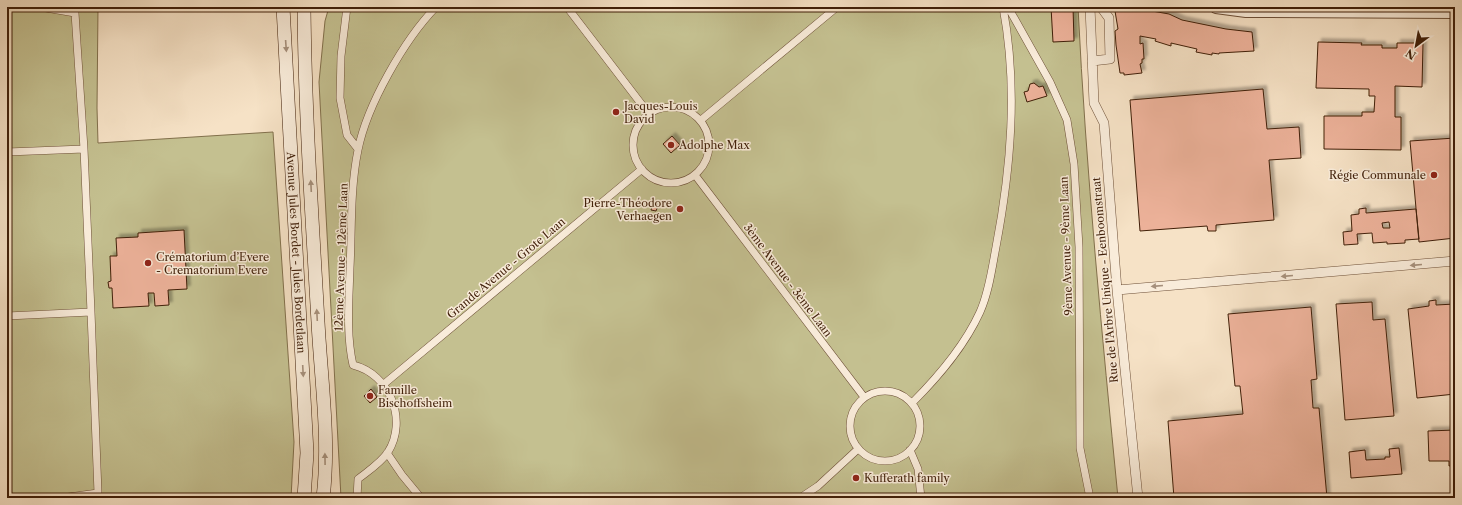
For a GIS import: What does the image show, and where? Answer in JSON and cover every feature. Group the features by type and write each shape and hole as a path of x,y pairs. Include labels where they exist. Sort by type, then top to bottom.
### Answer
{"main road":[{"name":"Avenue Jules Bordet - Jules Bordetlaan","path":"284,7 307,445 304,498"},
{"name":"Avenue Jules Bordet - Jules Bordetlaan","path":"304,7 313,229 324,433 325,479 323,498"}],"street":[{"path":"40,7 75,10 84,149 91,312 98,496 61,498"},
{"path":"347,7 341,56 340,98 347,135 358,149"},
{"name":"12ème Avenue - 12ème Laan","path":"384,384 377,377 353,365 350,353 349,317 353,183 358,149 367,120 381,89 415,34 436,7"},
{"path":"566,7 649,114"},
{"path":"701,120 837,7"},
{"path":"912,404 936,379 972,328 983,305 990,277 1002,218 1008,165 1012,102 1011,53 1003,7"},
{"name":"9ème Avenue - 9ème Laan","path":"1008,7 1050,82 1067,120 1074,164 1079,247 1080,448 1090,498"},
{"name":"Rue de l'Arbre Unique - Eenboomstraat","path":"1090,7 1094,103 1104,123 1117,290 1138,498"},
{"path":"1092,61 1110,59 1109,18 1101,7"},
{"path":"1216,7 1246,11 1455,12"},
{"path":"675,107 684,109 701,120 709,138 709,148 707,158 695,175 678,182 668,182 654,179 642,169 634,151 633,141 639,124 649,114 661,108 675,107"},
{"path":"7,152 84,149"},
{"name":"Grande Avenue - Grote Laan","path":"384,384 642,169"},
{"name":"3ème Avenue - 3ème Laan","path":"695,175 864,397"},
{"path":"1117,290 1455,261"},
{"path":"7,316 91,312"},
{"path":"356,498 358,479 372,469 387,453 394,436 396,421 392,402 384,384"},
{"path":"889,391 904,396 912,404 918,413 920,424 919,434 910,450 898,458 888,461 877,460 867,456 858,449 852,439 850,428 853,411 864,397 873,392 889,391"},
{"path":"800,498 818,486 858,449"},
{"path":"910,450 918,469 921,498"},
{"path":"387,453 402,475 421,498"}],"shaded area":[{"path":"7,7 98,7 98,143 273,132 294,442 291,498 7,498"},
{"path":"329,7 1078,7 1081,68 1100,314 1118,498 341,498 319,82 325,21"}],"building":[{"path":"1051,7 1073,7 1074,41 1053,42"},
{"path":"1135,8 1169,14 1182,20 1226,29 1252,32 1254,51 1219,54 1212,53 1212,55 1196,52 1197,49 1171,43 1171,46 1155,41 1156,39 1140,36 1140,44 1143,43 1144,59 1142,59 1142,63 1140,64 1142,73 1124,75 1124,73 1120,73 1116,45 1115,31 1118,29 1115,11"},
{"path":"1318,42 1362,43 1361,45 1382,45 1382,48 1397,48 1397,43 1423,43 1422,87 1395,86 1395,117 1401,117 1401,150 1324,149 1324,116 1362,116 1362,112 1374,112 1375,96 1369,96 1369,89 1316,88"},
{"path":"1034,83 1039,87 1043,86 1047,96 1027,102 1024,92 1028,91 1030,84"},
{"path":"1263,89 1267,129 1299,127 1301,158 1269,160 1274,220 1216,225 1216,231 1208,231 1207,226 1140,231 1130,100"},
{"name":"Adolphe Max","path":"672,136 680,145 671,153 663,144"},
{"name":"Régie Communale","path":"1455,138 1455,238 1419,242 1410,141"},
{"path":"653,204 658,206 656,211 651,210"},
{"path":"1366,208 1366,213 1416,209 1419,239 1405,240 1405,243 1373,243 1372,233 1357,234 1358,244 1344,245 1343,232 1352,231 1351,215 1359,214 1359,209","holes":["1389,222 1390,228 1383,228 1382,223"]},
{"name":"Crématorium d’Evere - Crematorium Evere","path":"184,230 187,289 168,290 169,305 155,306 154,293 148,293 149,306 113,308 112,288 109,288 108,282 111,281 110,256 117,256 116,238 138,237 138,233"},
{"path":"1436,300 1436,305 1455,304 1455,394 1417,398 1408,309 1429,306 1429,301"},
{"path":"1372,302 1373,320 1385,319 1394,416 1345,420 1336,304"},
{"path":"1311,307 1317,379 1311,380 1313,408 1319,408 1327,498 1174,498 1168,421 1243,414 1240,386 1235,386 1228,314"},
{"name":"Famille Bischoffsheim","path":"371,389 377,397 370,403 364,396"},
{"path":"1455,430 1455,465 1449,466 1449,461 1429,461 1428,431"},
{"path":"1399,448 1402,474 1351,478 1349,452 1365,450 1366,460 1385,459 1385,457 1390,457 1389,449"}],"place":[{"name":"Jacques-Louis David","path":"616,112"},
{"name":"Adolphe Max","path":"671,145"},
{"name":"Régie Communale","path":"1434,175"},
{"name":"Pierre-Théodore Verhaegen","path":"680,209"},
{"name":"Crématorium d’Evere - Crematorium Evere","path":"148,263"},
{"name":"Famille Bischoffsheim","path":"370,396"},
{"name":"Kufferath family","path":"856,478"}]}
